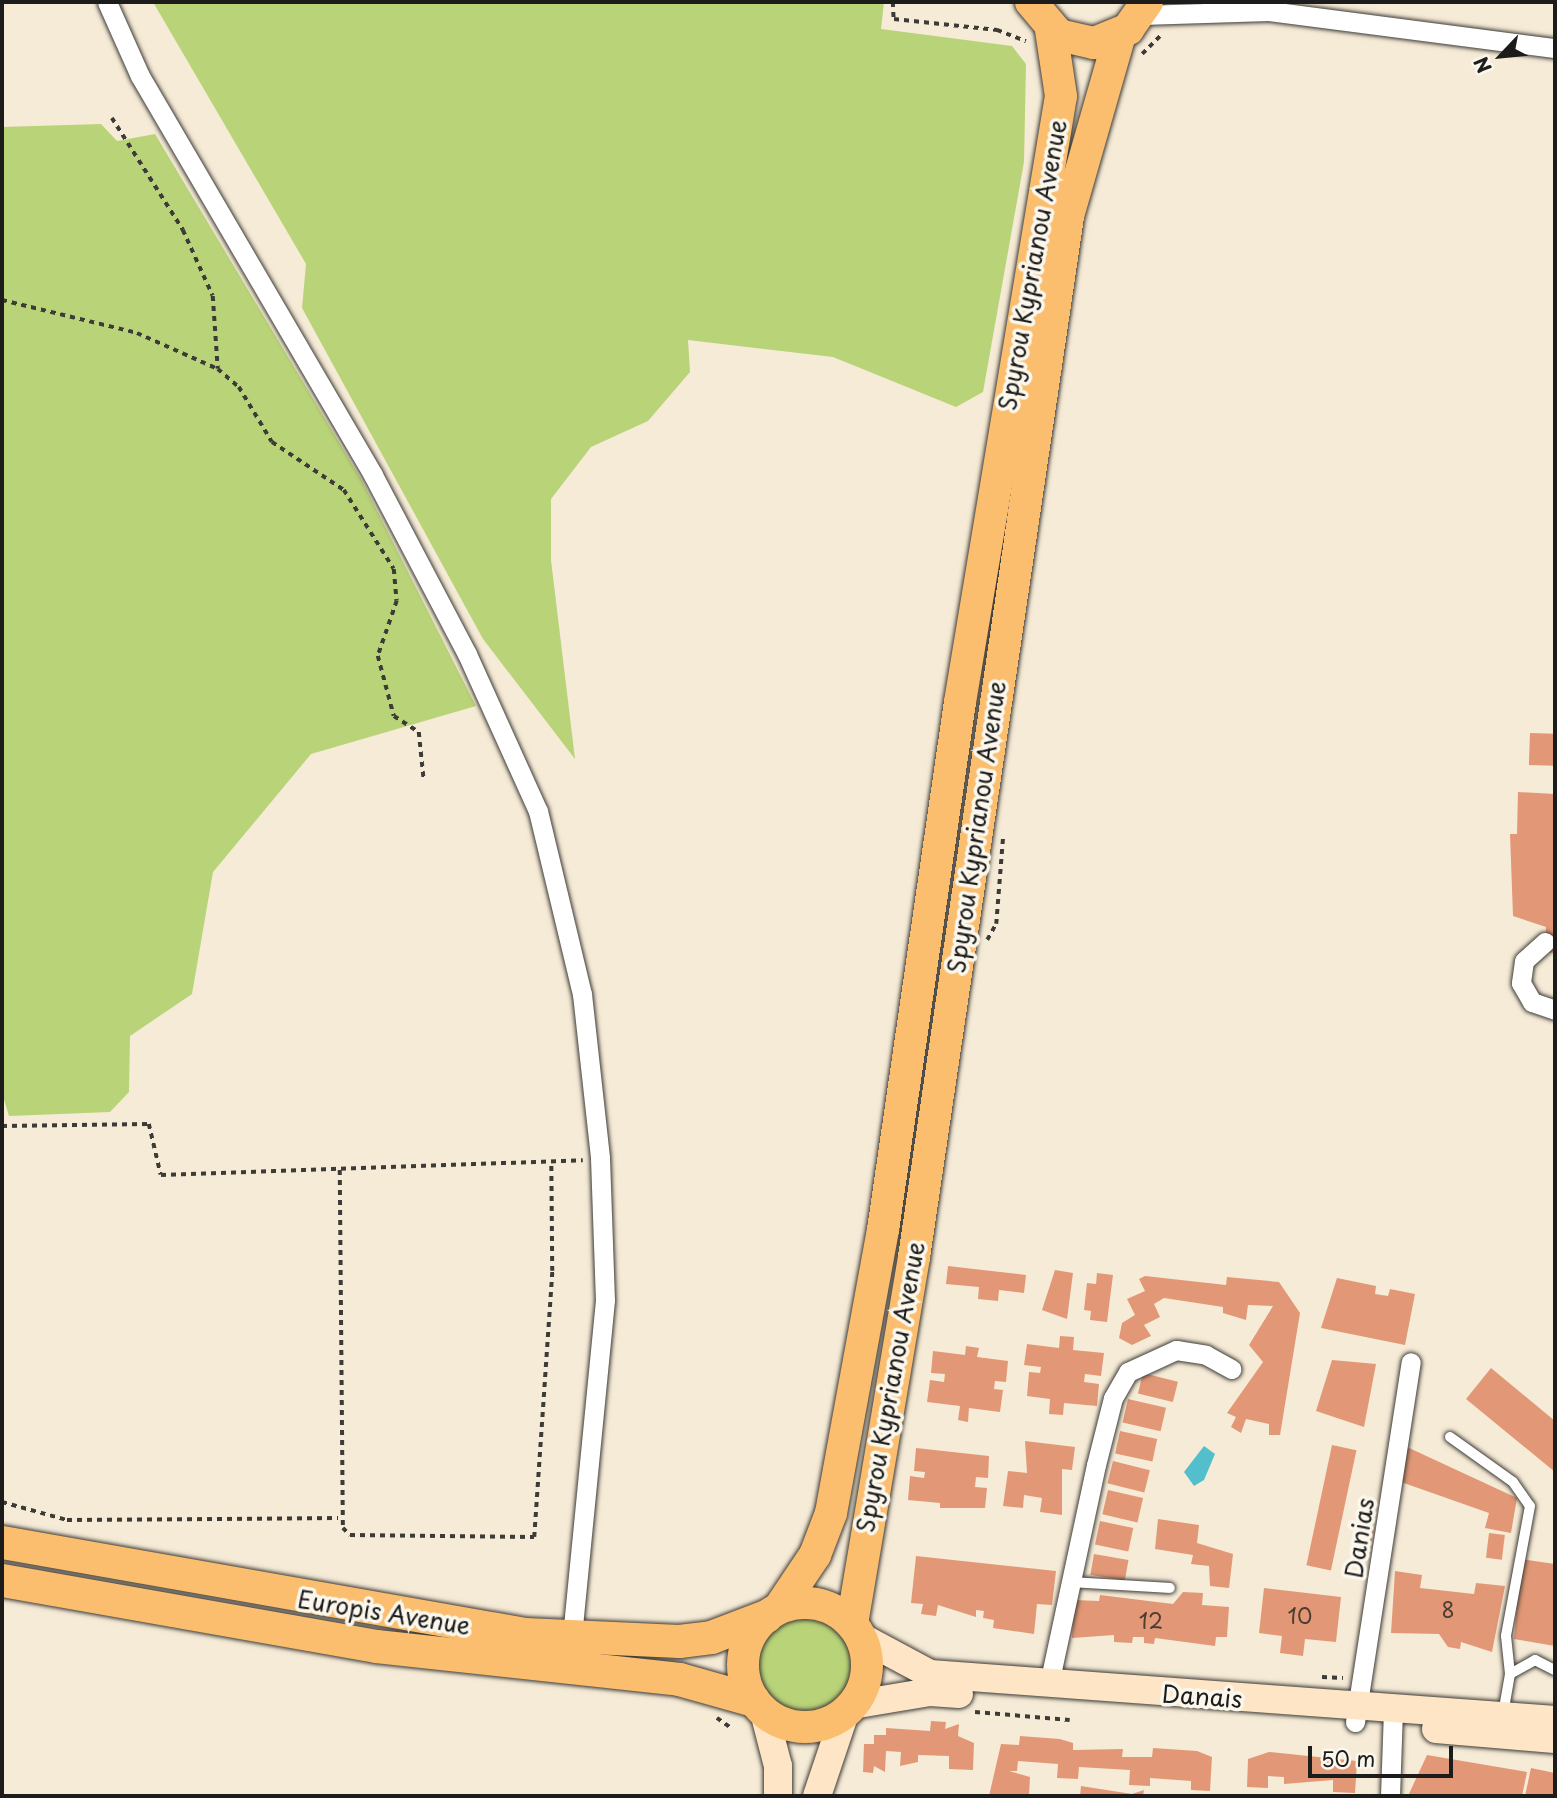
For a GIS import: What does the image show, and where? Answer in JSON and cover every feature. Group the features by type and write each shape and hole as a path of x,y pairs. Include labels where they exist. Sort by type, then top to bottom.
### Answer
{"highway":[{"name":"Europis Avenue","path":"2,1542 335,1604 572,1637 679,1642 711,1637 773,1612"},
{"name":"Europis Avenue","path":"2,1580 376,1646 679,1679 758,1706"}],"main road":[{"path":"1031,2 1044,39 1085,43 1143,28"},
{"name":"Spyrou Kyprianou Avenue","path":"856,1630 916,1244 1066,227 1095,104 1143,28"},
{"name":"Spyrou Kyprianou Avenue","path":"773,1612 815,1555 831,1513 883,1230 960,702 1061,96 1044,39"},
{"path":"778,1796 778,1766 743,1655 773,1612 818,1604 856,1630 866,1671 817,1796"},
{"name":"Danais","path":"856,1630 930,1674 1357,1705 1392,1717 1555,1739"},
{"name":"Danais","path":"849,1709 930,1692 1357,1705"},
{"path":"758,1706 804,1727 849,1709"},
{"name":"Danais","path":"1392,1717 1503,1714 1555,1720"}],"street":[{"path":"107,2 140,76 373,475 467,654 538,811 582,994 600,1158 605,1300 572,1637"},
{"path":"1246,2 1269,10 1555,48"},
{"path":"1143,28 1269,10"},
{"path":"1545,942 1524,961 1521,983 1532,1002 1555,1010"},
{"path":"1049,1684 1113,1398 1128,1372 1176,1350 1206,1355 1231,1369"},
{"name":"Danias","path":"1357,1705 1412,1362"},
{"path":"1390,1796 1392,1717"}],"lane":[{"path":"1450,1437 1513,1482 1530,1506 1506,1636 1510,1674 1503,1714"},
{"path":"1071,1582 1170,1588"},
{"path":"1510,1674 1535,1660 1555,1670"}],"path":[{"path":"893,2 894,19 997,30 1044,39"},
{"path":"112,118 183,230 213,296 218,369"},
{"path":"2,300 137,332 218,369 239,387 272,442 344,490 394,569 397,600 378,656 394,716 419,732 424,781"},
{"path":"983,948 996,924 1002,829"},
{"path":"2,1128 149,1124 161,1175 551,1163 600,1158"},
{"path":"340,1170 338,1518 350,1535 534,1537 552,1271 551,1163"},
{"path":"2,1502 67,1520 338,1518"},
{"path":"1319,1685 1357,1705"},
{"path":"961,1710 1070,1720"}],"green space":[{"path":"153,2 884,2 881,29 1012,46 1026,64 1024,162 983,392 956,407 833,357 688,340 690,372 648,421 591,447 551,499 551,560 575,759 483,639 302,308 306,264"},
{"path":"101,124 117,141 155,134 361,479 476,706 311,754 213,872 192,994 130,1036 129,1092 110,1112 9,1116 2,1093 2,127"},
{"path":"805,1618 823,1621 838,1632 849,1647 852,1665 849,1683 838,1698 823,1709 805,1712 787,1709 772,1698 761,1683 758,1665 761,1647 772,1632 787,1621"}],"water":[{"path":"1204,1446 1215,1454 1204,1480 1194,1486 1184,1472"}],"building":[{"path":"1530,733 1555,734 1554,766 1529,765"},
{"path":"1518,792 1555,794 1555,953 1545,952 1546,927 1513,916 1510,834 1517,834"},
{"path":"948,1266 1026,1275 1024,1293 999,1290 998,1301 978,1299 979,1287 946,1284"},
{"path":"1055,1270 1073,1273 1067,1319 1042,1310"},
{"path":"1097,1273 1113,1275 1107,1322 1090,1320 1091,1311 1084,1310 1087,1283 1096,1284"},
{"path":"1145,1276 1226,1285 1227,1277 1279,1282 1300,1313 1280,1435 1269,1435 1269,1424 1246,1419 1241,1433 1231,1427 1236,1417 1227,1413 1263,1362 1249,1345 1273,1306 1248,1305 1246,1320 1223,1313 1223,1307 1164,1298 1154,1304 1160,1317 1144,1325 1151,1336 1132,1345 1119,1338 1122,1323 1135,1315 1127,1299 1145,1291 1139,1279"},
{"path":"1337,1278 1376,1286 1375,1294 1388,1296 1390,1289 1415,1294 1405,1345 1321,1328"},
{"path":"1060,1336 1074,1337 1073,1350 1104,1353 1101,1376 1085,1374 1084,1382 1099,1384 1097,1406 1064,1403 1063,1415 1049,1414 1050,1399 1027,1396 1029,1372 1040,1373 1041,1367 1024,1365 1027,1344 1059,1348"},
{"path":"966,1346 979,1348 977,1357 1008,1361 1006,1382 995,1381 994,1389 1003,1390 1000,1412 969,1408 968,1422 958,1420 960,1406 927,1402 930,1380 944,1382 945,1374 931,1373 933,1351 965,1355"},
{"path":"1332,1360 1376,1364 1364,1427 1316,1411"},
{"path":"1491,1368 1555,1421 1555,1472 1466,1399"},
{"path":"1143,1373 1178,1382 1173,1402 1138,1393"},
{"path":"1128,1399 1166,1408 1161,1431 1123,1422"},
{"path":"1120,1431 1157,1439 1152,1461 1115,1453"},
{"path":"1025,1441 1075,1447 1072,1470 1062,1469 1062,1515 1040,1512 1042,1498 1024,1495 1023,1508 1003,1506 1008,1471 1027,1473"},
{"path":"1332,1445 1356,1450 1331,1571 1306,1565"},
{"path":"1407,1447 1517,1498 1511,1533 1485,1528 1489,1513 1401,1482"},
{"path":"916,1448 989,1456 988,1478 976,1477 975,1487 987,1488 985,1508 940,1508 940,1503 908,1500 910,1476 924,1478 925,1472 914,1471"},
{"path":"1113,1461 1150,1470 1144,1493 1107,1483"},
{"path":"1108,1490 1143,1498 1137,1522 1102,1514"},
{"path":"1158,1519 1199,1525 1197,1543 1233,1554 1229,1588 1210,1586 1209,1566 1191,1564 1193,1555 1155,1549"},
{"path":"1100,1521 1133,1528 1128,1552 1095,1544"},
{"path":"1359,1525 1374,1529 1370,1545 1355,1540"},
{"path":"1489,1533 1505,1535 1502,1560 1486,1558"},
{"path":"1094,1554 1128,1560 1125,1581 1090,1575"},
{"path":"916,1556 1056,1571 1052,1605 1037,1604 1034,1634 993,1628 994,1620 983,1618 984,1611 976,1610 976,1617 938,1605 936,1616 921,1614 923,1604 911,1603"},
{"path":"1521,1559 1555,1564 1555,1646 1514,1639"},
{"path":"1395,1571 1422,1575 1420,1588 1474,1594 1476,1583 1505,1586 1492,1652 1461,1642 1460,1649 1448,1647 1439,1634 1391,1633"},
{"path":"1264,1588 1341,1597 1336,1642 1305,1639 1303,1656 1280,1653 1282,1636 1259,1633"},
{"path":"1183,1592 1203,1593 1202,1605 1229,1607 1227,1637 1216,1637 1215,1646 1155,1638 1154,1644 1144,1643 1144,1637 1133,1637 1132,1643 1114,1642 1114,1635 1072,1638 1074,1600 1099,1601 1100,1595 1173,1604"},
{"path":"931,1721 946,1722 945,1729 959,1724 958,1736 974,1743 973,1770 949,1769 949,1756 918,1755 918,1762 900,1766 901,1752 886,1751 885,1772 874,1766 873,1773 863,1772 864,1744 874,1744 874,1735 886,1735 886,1728 930,1731"},
{"path":"1020,1736 1060,1739 1073,1743 1073,1750 1123,1749 1122,1757 1152,1757 1153,1748 1197,1751 1212,1757 1210,1791 1191,1790 1191,1781 1150,1778 1150,1786 1129,1785 1130,1770 1079,1767 1078,1779 1057,1778 1058,1764 1018,1761 1017,1771 1009,1771 1030,1777 1029,1796 989,1796 1001,1744 1019,1745"},
{"path":"1269,1752 1357,1761 1355,1793 1333,1792 1333,1780 1284,1784 1284,1777 1268,1776 1268,1788 1247,1787 1248,1759"},
{"path":"1427,1755 1527,1772 1522,1796 1408,1796"},
{"path":"1531,1768 1555,1773 1555,1796 1525,1796"},
{"path":"1081,1786 1132,1794 1144,1790 1143,1796 1080,1796"}]}
